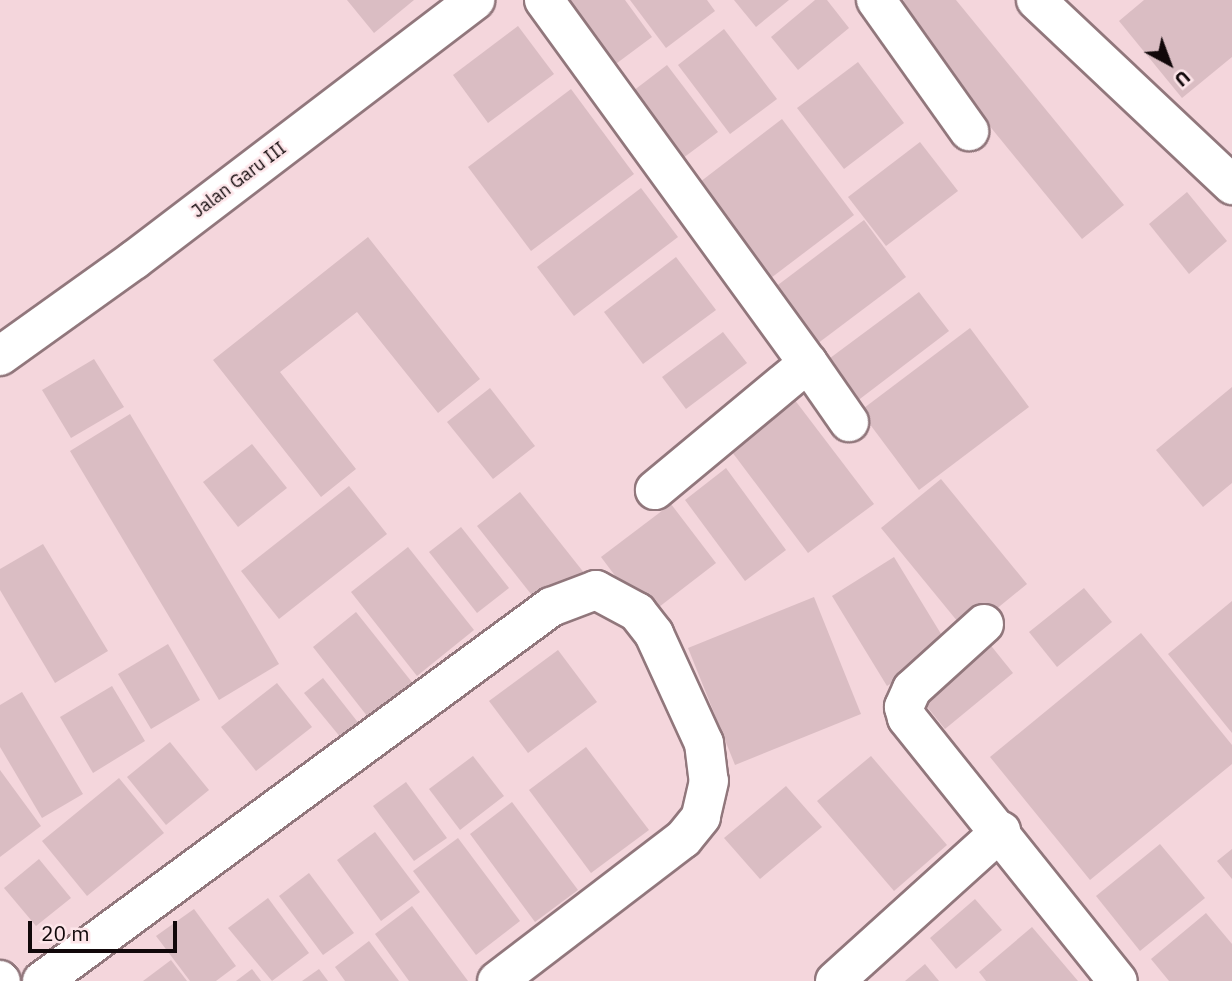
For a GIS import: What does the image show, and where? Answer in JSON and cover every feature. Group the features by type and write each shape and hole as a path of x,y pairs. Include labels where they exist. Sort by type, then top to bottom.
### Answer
{"street":[{"name":"Jalan Garu III","path":"0,356 134,260 474,0"},
{"path":"544,0 849,422"},
{"path":"876,0 969,131"},
{"path":"1036,0 1232,185"},
{"path":"655,490 808,363"},
{"path":"42,981 551,607 597,590 637,612 654,634 704,743 709,781 701,817 683,839 518,975"},
{"path":"984,624 912,689 904,707 913,727 1001,831 1118,981"},
{"path":"835,981 1001,831"}],"building":[{"path":"347,0 414,0 374,33"},
{"path":"551,0 625,0 652,37 605,72"},
{"path":"630,0 707,0 715,11 666,48"},
{"path":"734,0 789,0 756,27"},
{"path":"815,0 827,0 849,28 798,70 771,37"},
{"path":"904,0 956,0 1124,205 1082,239 894,9"},
{"path":"1144,0 1232,0 1232,57 1182,98 1119,21"},
{"path":"518,26 554,74 488,123 453,75"},
{"path":"724,29 777,99 730,134 678,65"},
{"path":"858,62 904,123 844,169 797,108"},
{"path":"667,65 718,132 671,167 620,101"},
{"path":"571,89 634,174 531,251 468,167"},
{"path":"782,119 854,215 759,287 687,192"},
{"path":"920,142 958,191 886,246 848,197"},
{"path":"641,188 678,237 574,316 537,267"},
{"path":"1187,192 1227,241 1189,274 1149,224"},
{"path":"864,220 906,277 805,353 762,297"},
{"path":"368,237 480,379 438,413 357,312 280,372 356,469 321,497 213,360"},
{"path":"676,257 716,310 643,364 604,312"},
{"path":"919,292 949,331 848,408 818,367"},
{"path":"970,328 1029,407 919,490 860,411"},
{"path":"723,332 747,363 686,409 662,377"},
{"path":"94,359 124,407 71,438 42,390"},
{"path":"1232,387 1232,483 1203,507 1156,450"},
{"path":"490,388 535,446 493,479 447,422"},
{"path":"791,395 874,504 808,553 726,444"},
{"path":"130,414 279,664 219,700 70,451"},
{"path":"252,444 287,488 238,527 203,482"},
{"path":"726,468 786,550 745,581 685,500"},
{"path":"941,479 1027,584 967,633 881,528"},
{"path":"349,486 387,534 279,619 241,571"},
{"path":"520,492 585,574 542,608 477,526"},
{"path":"671,504 716,563 646,617 601,557"},
{"path":"461,527 509,588 477,613 429,552"},
{"path":"43,544 108,651 55,683 0,590 0,569"},
{"path":"408,547 474,630 417,676 351,592"},
{"path":"894,557 949,647 887,686 832,596"},
{"path":"1084,588 1112,622 1057,667 1029,632"},
{"path":"814,597 861,714 735,765 688,648"},
{"path":"1232,601 1232,733 1168,654"},
{"path":"356,612 415,686 371,721 313,647"},
{"path":"1141,633 1232,745 1232,764 1090,880 990,757"},
{"path":"984,637 1013,673 945,729 915,692"},
{"path":"168,644 200,700 151,729 118,674"},
{"path":"558,650 597,702 528,753 489,701"},
{"path":"323,678 364,730 346,744 304,693"},
{"path":"277,683 312,727 256,771 221,727"},
{"path":"112,686 145,741 93,773 60,717"},
{"path":"22,692 83,794 42,818 0,747 0,705"},
{"path":"170,742 209,790 166,825 127,777"},
{"path":"586,747 649,830 591,873 529,790"},
{"path":"473,756 504,796 460,830 429,789"},
{"path":"871,756 947,845 894,891 817,801"},
{"path":"0,770 41,826 0,857"},
{"path":"119,778 164,833 87,896 42,841"},
{"path":"406,782 447,838 414,861 373,806"},
{"path":"786,786 822,827 760,879 724,838"},
{"path":"512,802 578,890 535,922 470,834"},
{"path":"375,832 420,892 381,921 337,860"},
{"path":"458,838 520,921 476,955 413,871"},
{"path":"1160,844 1205,898 1140,951 1096,896"},
{"path":"1232,849 1232,879 1217,861"},
{"path":"39,859 71,898 36,926 4,888"},
{"path":"309,873 354,933 323,955 279,896"},
{"path":"268,898 309,953 272,981 228,928"},
{"path":"975,899 1002,930 956,969 930,938"},
{"path":"412,906 468,981 409,981 375,934"},
{"path":"194,909 236,966 216,981 190,981 156,936"},
{"path":"1206,913 1232,944 1232,981 1169,981 1151,959"},
{"path":"1032,927 1078,981 986,981 979,972"},
{"path":"369,941 399,981 345,981 335,967"},
{"path":"171,960 187,981 143,981"},
{"path":"925,964 939,981 905,981"},
{"path":"252,969 261,981 236,981"},
{"path":"319,969 328,981 302,981"}]}
